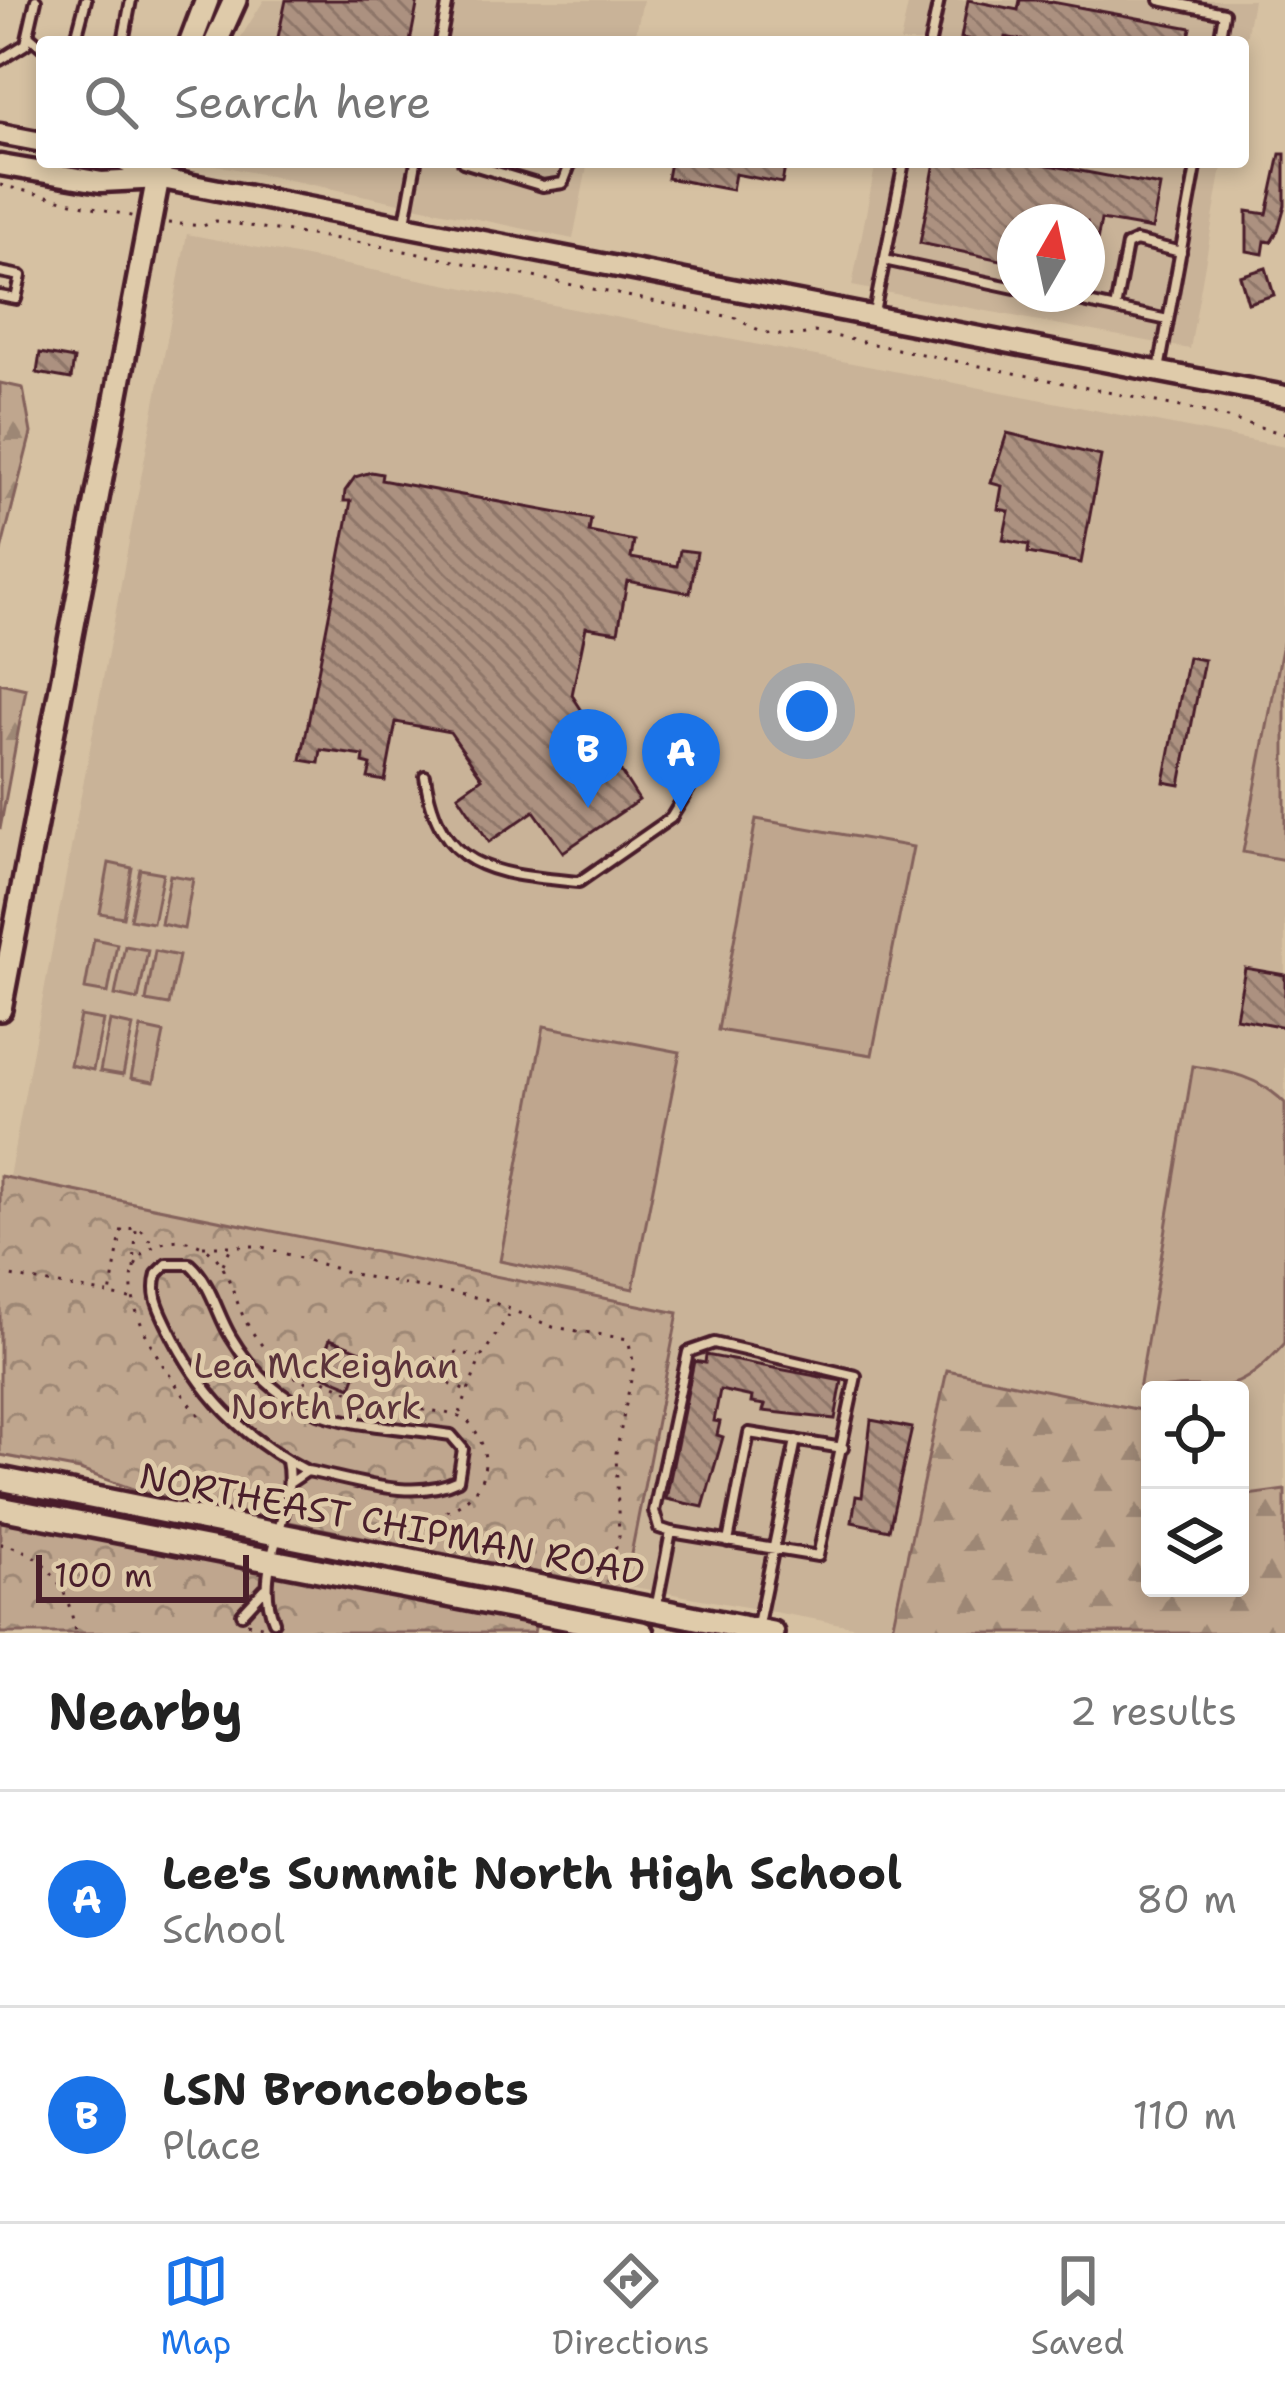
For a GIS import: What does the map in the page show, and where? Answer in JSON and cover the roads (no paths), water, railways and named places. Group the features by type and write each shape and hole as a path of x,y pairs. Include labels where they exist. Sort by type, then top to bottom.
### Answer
{"main road":[{"path":"193,36 207,0"},
{"path":"219,36 235,0"},
{"path":"0,1009 164,168"},
{"name":"NORTHEAST CHIPMAN ROAD","path":"0,1479 764,1631"},
{"name":"NORTHEAST CHIPMAN ROAD","path":"0,1508 642,1633"}],"street":[{"path":"0,134 36,141"},
{"path":"0,165 101,182 164,168 405,224 1285,396"}],"lane":[{"path":"0,60 26,44 36,0"},
{"path":"77,36 86,0"},
{"path":"123,36 131,0"},
{"path":"441,36 448,0"},
{"path":"931,36 939,0"},
{"path":"1160,0 1224,13 1220,36"},
{"path":"28,34 36,41"},
{"path":"405,224 415,168"},
{"path":"484,168 543,186 563,183 569,168"},
{"path":"874,314 903,168"},
{"path":"1159,371 1194,168"},
{"path":"1115,309 1127,245 1136,241 1181,252"},
{"path":"884,260 997,284"},
{"path":"0,272 21,276 16,299 0,296"},
{"path":"1105,307 1168,320"},
{"path":"425,776 431,819 470,862 579,882 671,818 699,772"},
{"path":"167,1264 190,1264 200,1274 231,1337 296,1406 328,1420 389,1432 451,1435 463,1449 458,1480 439,1489 405,1489 307,1471 267,1451 222,1411 187,1366 155,1298 157,1274 167,1264"},
{"path":"714,1343 856,1376 822,1551 806,1557 671,1532 659,1528 654,1511 683,1362 694,1346 714,1343"},
{"path":"728,1542 748,1433 843,1448"},
{"path":"764,1631 773,1550 796,1440"},
{"path":"274,1621 266,1588 291,1482 287,1461"},
{"path":"291,1482 307,1471"},
{"path":"656,1610 671,1532"},
{"path":"238,1617 266,1588"}],"place":[{"name":"LSN Broncobots","path":"588,808"},
{"name":"Lee's Summit North High School","path":"681,812"}],"park label":[{"name":"Lea McKeighan North Park","path":"326,1386"}]}
